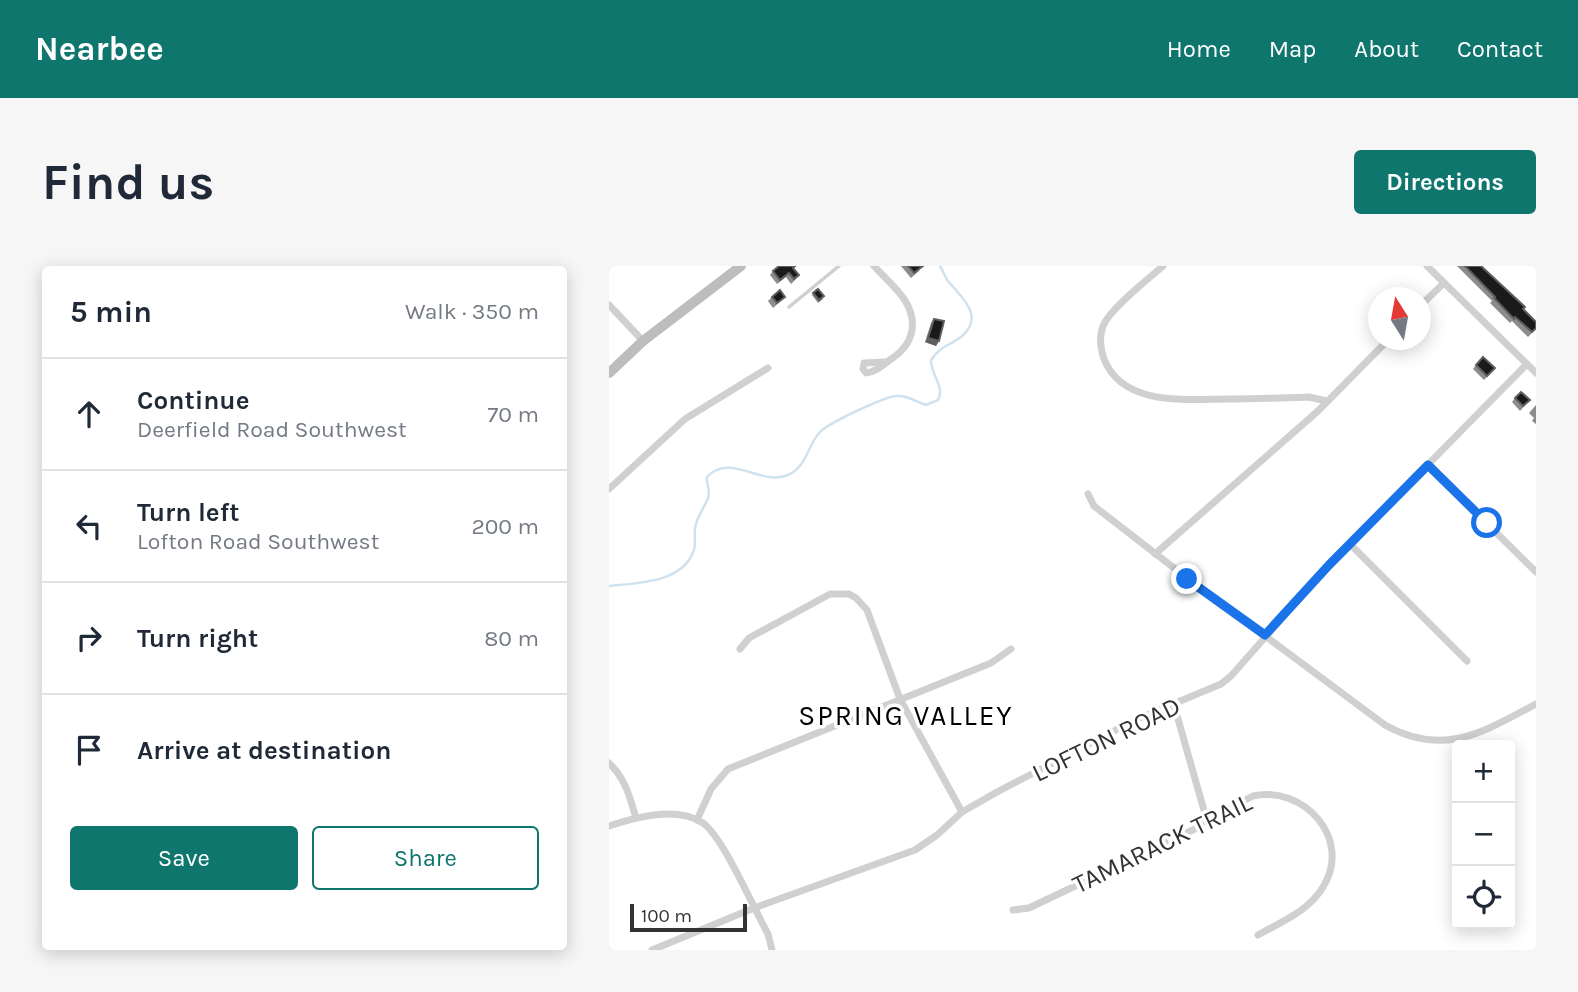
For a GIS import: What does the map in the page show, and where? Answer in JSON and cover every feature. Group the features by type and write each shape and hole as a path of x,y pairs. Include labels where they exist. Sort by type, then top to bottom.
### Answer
{"street":[{"path":"609,373 643,341 741,266"},
{"path":"874,266 906,301 912,315 908,342 898,354 885,362"},
{"path":"1163,266 1109,316 1101,332 1103,357 1111,371 1126,385 1146,395 1170,400 1308,397 1327,401"},
{"path":"1427,266 1536,373"},
{"path":"1431,295 1444,283"},
{"path":"609,305 643,341"},
{"path":"1155,554 1327,401 1378,350"},
{"name":"LOFTON ROAD","path":"652,950 754,908 915,850 961,812 1107,733 1221,684 1350,544 1527,364"},
{"path":"609,489 685,419 768,368"},
{"path":"1428,465 1536,572"},
{"path":"1088,494 1094,506 1155,554 1385,725 1411,737 1439,741 1464,738 1486,730 1536,704"},
{"path":"1350,544 1467,661"},
{"path":"740,649 749,638 830,594 849,594 862,603 900,699 961,812"},
{"path":"697,820 711,789 728,769 991,663 1011,649"},
{"path":"1174,705 1205,814 1203,822"},
{"path":"609,763 627,788 636,818"},
{"name":"TAMARACK TRAIL","path":"1013,910 1028,908 1149,852 1252,796 1271,794 1305,805 1318,818 1329,836 1332,857 1331,867 1320,892 1303,910 1258,935"},
{"path":"609,826 636,818 664,815 697,820 711,830 768,934 772,950"}],"lane":[{"path":"789,307 839,266"}],"building":[{"path":"779,266 795,266 793,268 799,275 794,279 789,273 780,280 773,271"},
{"path":"908,266 923,266 914,273"},
{"path":"1465,266 1481,266 1525,307 1523,309 1536,322 1536,328 1532,332 1515,317 1514,319"},
{"path":"818,289 824,296 819,300 813,293"},
{"path":"780,290 785,297 777,303 772,297"},
{"path":"934,319 944,321 939,341 928,338"},
{"path":"1483,357 1495,368 1487,376 1476,365"},
{"path":"1521,392 1530,400 1523,406 1515,398"}],"waterway":[{"path":"609,586 658,579 670,575 688,561 695,547 696,524 709,495 707,477 716,470 736,469 778,478 788,475 799,467 819,433 843,418 896,396 907,397 926,405 938,400 940,390 931,360 941,349 961,337 971,322 969,307 948,281 940,266"}],"district":[{"name":"SPRING VALLEY","path":"906,715"}],"route":[{"path":"1187,579 1265,635 1329,565 1428,465 1487,523"}]}
